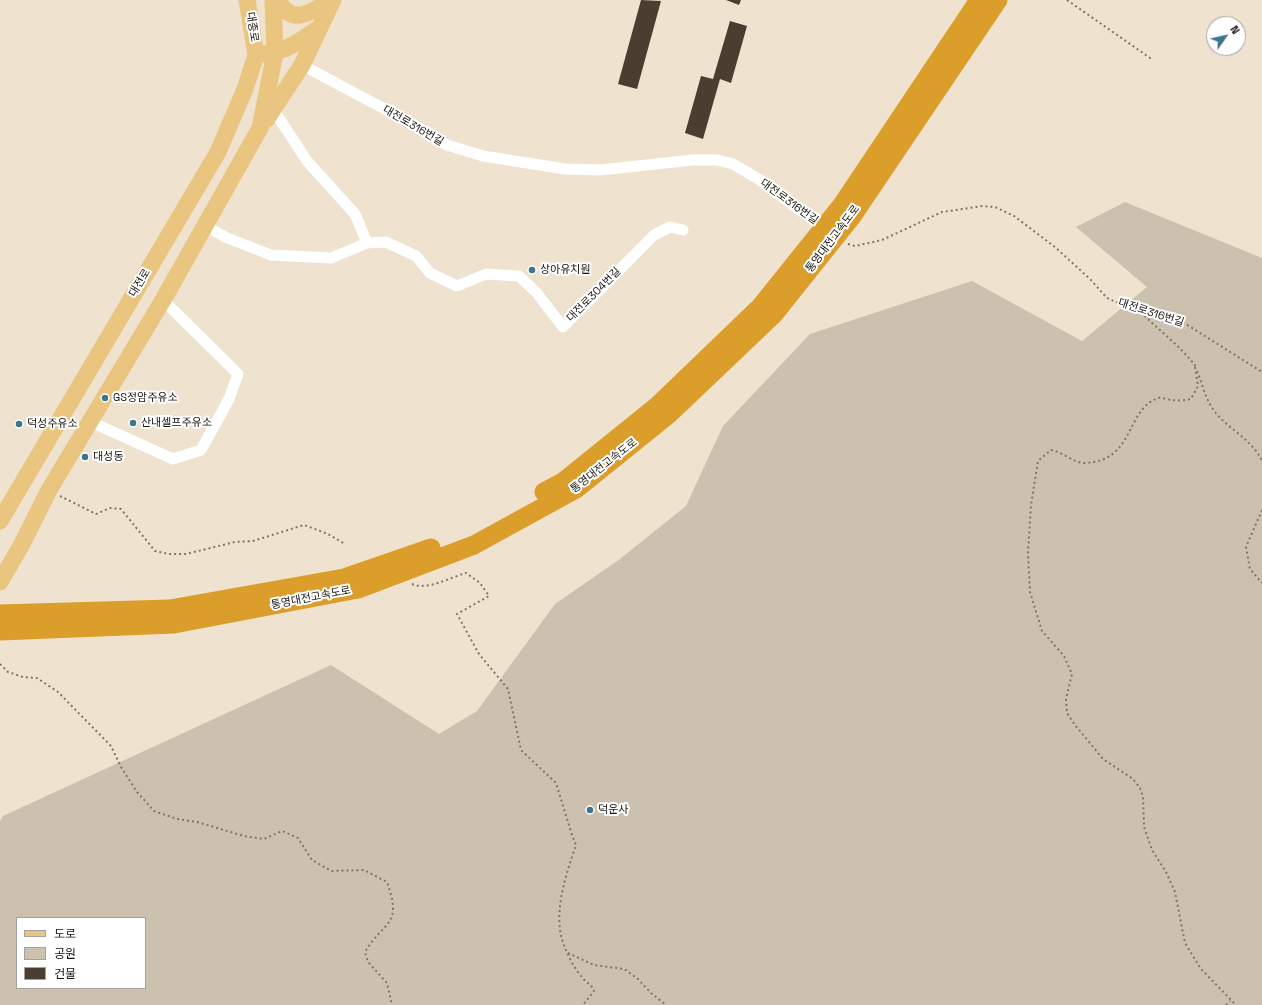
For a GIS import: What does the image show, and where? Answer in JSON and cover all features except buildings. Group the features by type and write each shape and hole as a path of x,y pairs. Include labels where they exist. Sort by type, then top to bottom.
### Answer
{"highway":[{"name":"통영대전고속도로","path":"847,210 979,0"},
{"name":"통영대전고속도로","path":"0,631 172,616 344,578 461,537 563,482 656,407 761,306 816,250 847,210 998,0"},
{"name":"통영대전고속도로","path":"0,614 172,616"}],"main road":[{"name":"대종로","path":"247,0 256,55"},
{"name":"대종로","path":"273,0 275,53"},
{"path":"278,0 282,9 293,16 308,14 332,0"},
{"path":"0,582 22,544 49,490 163,300 260,128 302,65 332,0"},
{"path":"256,55 275,53 298,42 320,26"},
{"path":"260,128 269,92 275,53"},
{"name":"대전로","path":"0,522 218,152 245,89 256,55"}],"street":[{"name":"대전로316번길","path":"302,65 409,122 447,145 482,156 565,169 600,170 693,160 717,160 733,164 760,180 801,211"},
{"path":"273,109 307,161 355,214 367,243"},
{"name":"대전로304번길","path":"204,225 225,237 271,255 332,258 367,243 386,242 416,256 430,273 457,286 486,274 519,276 536,292 563,327 654,235 670,227 683,230"},
{"path":"91,422 173,459 201,450 229,400 238,374 163,300"}],"path":[{"path":"1067,0 1153,60"},
{"name":"대전로316번길","path":"846,243 855,246 882,240 942,212 982,206 995,207 1014,216 1055,247 1092,280 1107,298 1140,312 1181,321 1262,372"},
{"path":"1140,312 1157,329 1183,350 1195,367 1211,406 1220,417 1242,434 1259,454 1262,461"},
{"path":"1195,367 1198,386 1191,399 1173,400 1160,398 1146,404 1121,447 1111,456 1083,463 1072,460 1061,452 1051,450 1038,461 1031,505 1028,553 1030,592 1042,631 1064,656 1072,674 1066,699 1067,713 1103,759 1133,779 1140,788 1143,797 1144,827 1152,850 1166,872 1174,892 1185,943 1201,969 1236,1005"},
{"path":"49,490 96,514 110,508 121,509 155,551 186,554 235,542 253,541 304,525 328,534 345,544"},
{"path":"1262,510 1246,546 1250,570 1262,583"},
{"path":"411,583 417,586 426,586 466,572 480,582 489,596 456,614 479,654 508,689 521,750 556,783 576,845 562,890 560,927 564,947 582,977 593,986 594,991 583,1005"},
{"path":"0,664 8,672 23,677 37,678 58,692 78,711 111,746 121,768 137,792 154,811 177,819 198,822 264,839 282,832 298,838 312,860 331,870 364,870 386,882 393,900 390,922 368,945 364,952 368,962 387,983 392,1005"},
{"path":"568,953 594,965 624,969 638,979 651,993 666,1005"},
{"path":"1226,1005 1230,1000"}],"green space":[{"path":"1125,202 1262,258 1262,1005 0,1005 0,821 3,816 331,665 439,734 477,711 555,604 620,559 686,506 723,426 810,334 972,281 1082,341 1147,287 1076,227"}],"place":[{"name":"상아유치원","path":"532,270"},
{"name":"GS정암주유소","path":"105,398"},
{"name":"산내셀프주유소","path":"133,423"},
{"name":"덕성주유소","path":"19,424"},
{"name":"대성동","path":"85,457"},
{"name":"덕운사","path":"590,810"}]}
